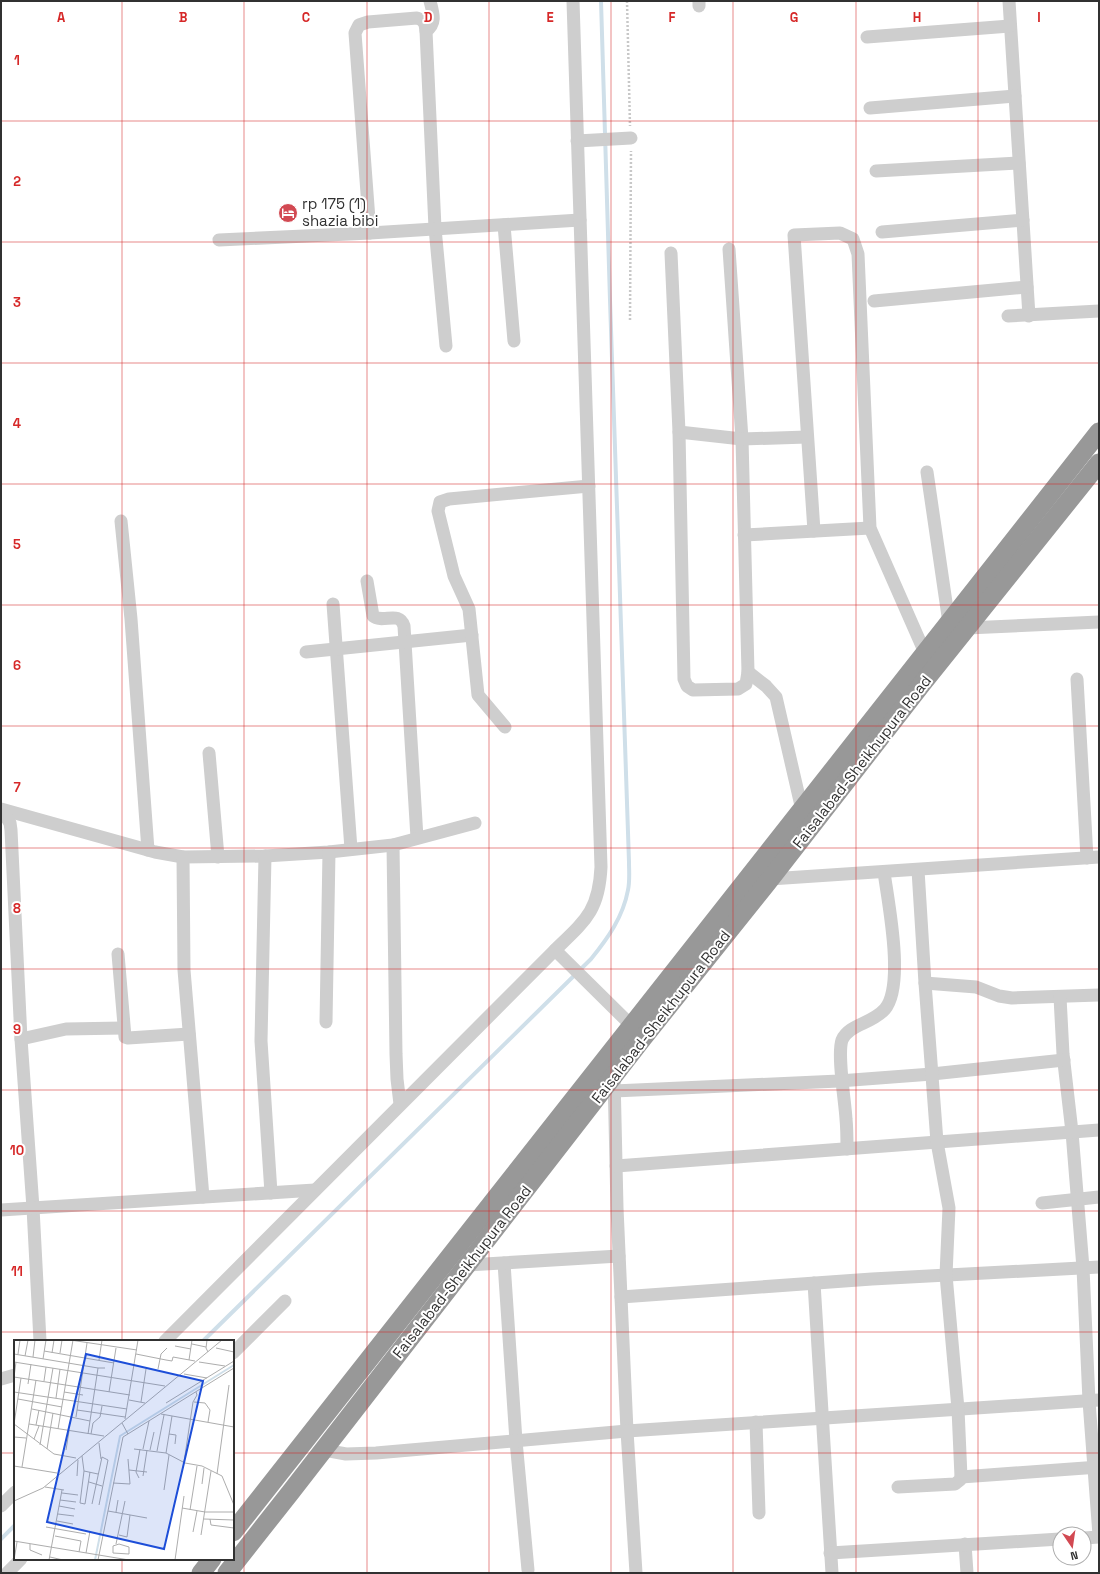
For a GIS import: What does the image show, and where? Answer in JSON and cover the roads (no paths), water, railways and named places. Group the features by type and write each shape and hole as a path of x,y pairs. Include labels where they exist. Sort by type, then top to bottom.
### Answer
{"highway":[{"name":"Faisalabad-Sheikhupura Road","path":"234,1531 637,1031 802,810 1099,432"},
{"name":"Faisalabad-Sheikhupura Road","path":"227,1573 468,1264 614,1083 637,1031 770,879 1099,463"},
{"path":"200,1573 211,1560"}],"street":[{"path":"426,31 430,28 434,20 430,1"},
{"path":"166,1340 400,1104 580,926 592,909 600,884 601,867 573,1"},
{"path":"1008,1 1029,316"},
{"path":"370,233 355,32 359,25 368,22 410,18 422,20 425,24 426,31 435,228 446,346"},
{"path":"867,37 1010,26"},
{"path":"870,108 1015,96"},
{"path":"577,141 631,138"},
{"path":"876,171 1019,163"},
{"path":"219,240 370,233 580,220"},
{"path":"882,232 1023,220"},
{"path":"504,225 514,341"},
{"path":"814,531 794,235 840,233 853,239 858,254 870,528 925,653"},
{"path":"671,253 679,432 684,679 687,686 693,690 738,689 746,684 748,672 742,439 729,249"},
{"path":"874,301 1027,287"},
{"path":"1008,316 1099,311"},
{"path":"679,432 742,439 808,437"},
{"path":"927,472 949,623"},
{"path":"505,727 478,695 469,609 454,576 438,511 440,502 449,499 588,486"},
{"path":"121,521 131,619 148,850"},
{"path":"744,535 870,528"},
{"path":"367,582 373,616 376,618 400,618 404,626 417,838"},
{"path":"333,604 351,849"},
{"path":"967,628 1099,622"},
{"path":"306,652 472,635"},
{"path":"748,672 766,686 776,697 802,810"},
{"path":"770,879 1093,858 1077,679"},
{"path":"209,753 218,857"},
{"path":"1,809 148,850 183,857 264,856 329,852 393,845 475,823"},
{"path":"1,809 10,823 11,830 21,1040 33,1208 40,1340"},
{"path":"393,845 396,1054 400,1104"},
{"path":"326,1022 329,852"},
{"path":"264,856 261,1041 271,1193"},
{"path":"183,857 184,970 203,1197"},
{"path":"898,1487 955,1484 961,1477 958,1409 946,1275 949,1208 937,1142 918,870"},
{"path":"847,1149 841,1046 846,1034 850,1030 879,1016 886,1007 892,993 895,968 884,872"},
{"path":"555,950 637,1031"},
{"path":"118,954 124,1035 128,1038 189,1034"},
{"path":"925,983 976,987 999,996 1012,998 1099,995"},
{"path":"1060,997 1064,1060 1072,1132 1094,1401 1099,1536"},
{"path":"21,1040 66,1030 123,1028"},
{"path":"636,1573 627,1431 619,1256 614,1083 843,1081 932,1074 1064,1060"},
{"path":"616,1166 1099,1130"},
{"path":"1,1210 315,1190"},
{"path":"1042,1203 1099,1198"},
{"path":"468,1264 619,1256"},
{"path":"504,1262 516,1441 528,1570"},
{"path":"621,1297 814,1283 1099,1267"},
{"path":"814,1283 832,1573"},
{"path":"234,1352 285,1301"},
{"path":"1,1378 14,1375"},
{"path":"324,1450 346,1454 627,1431 1094,1401"},
{"path":"756,1422 759,1513"},
{"path":"961,1477 1097,1468"},
{"path":"1,1506 14,1493"},
{"path":"830,1553 1052,1539"},
{"path":"965,1544 967,1573"},
{"path":"6,1573 20,1560"}],"waterway":[{"path":"204,1340 591,959 614,927 626,900 629,883 629,862 601,1"},
{"path":"1,1539 14,1526"}],"place":[{"name":"rp 175 (1) shazia bibi","path":"288,213"}]}
